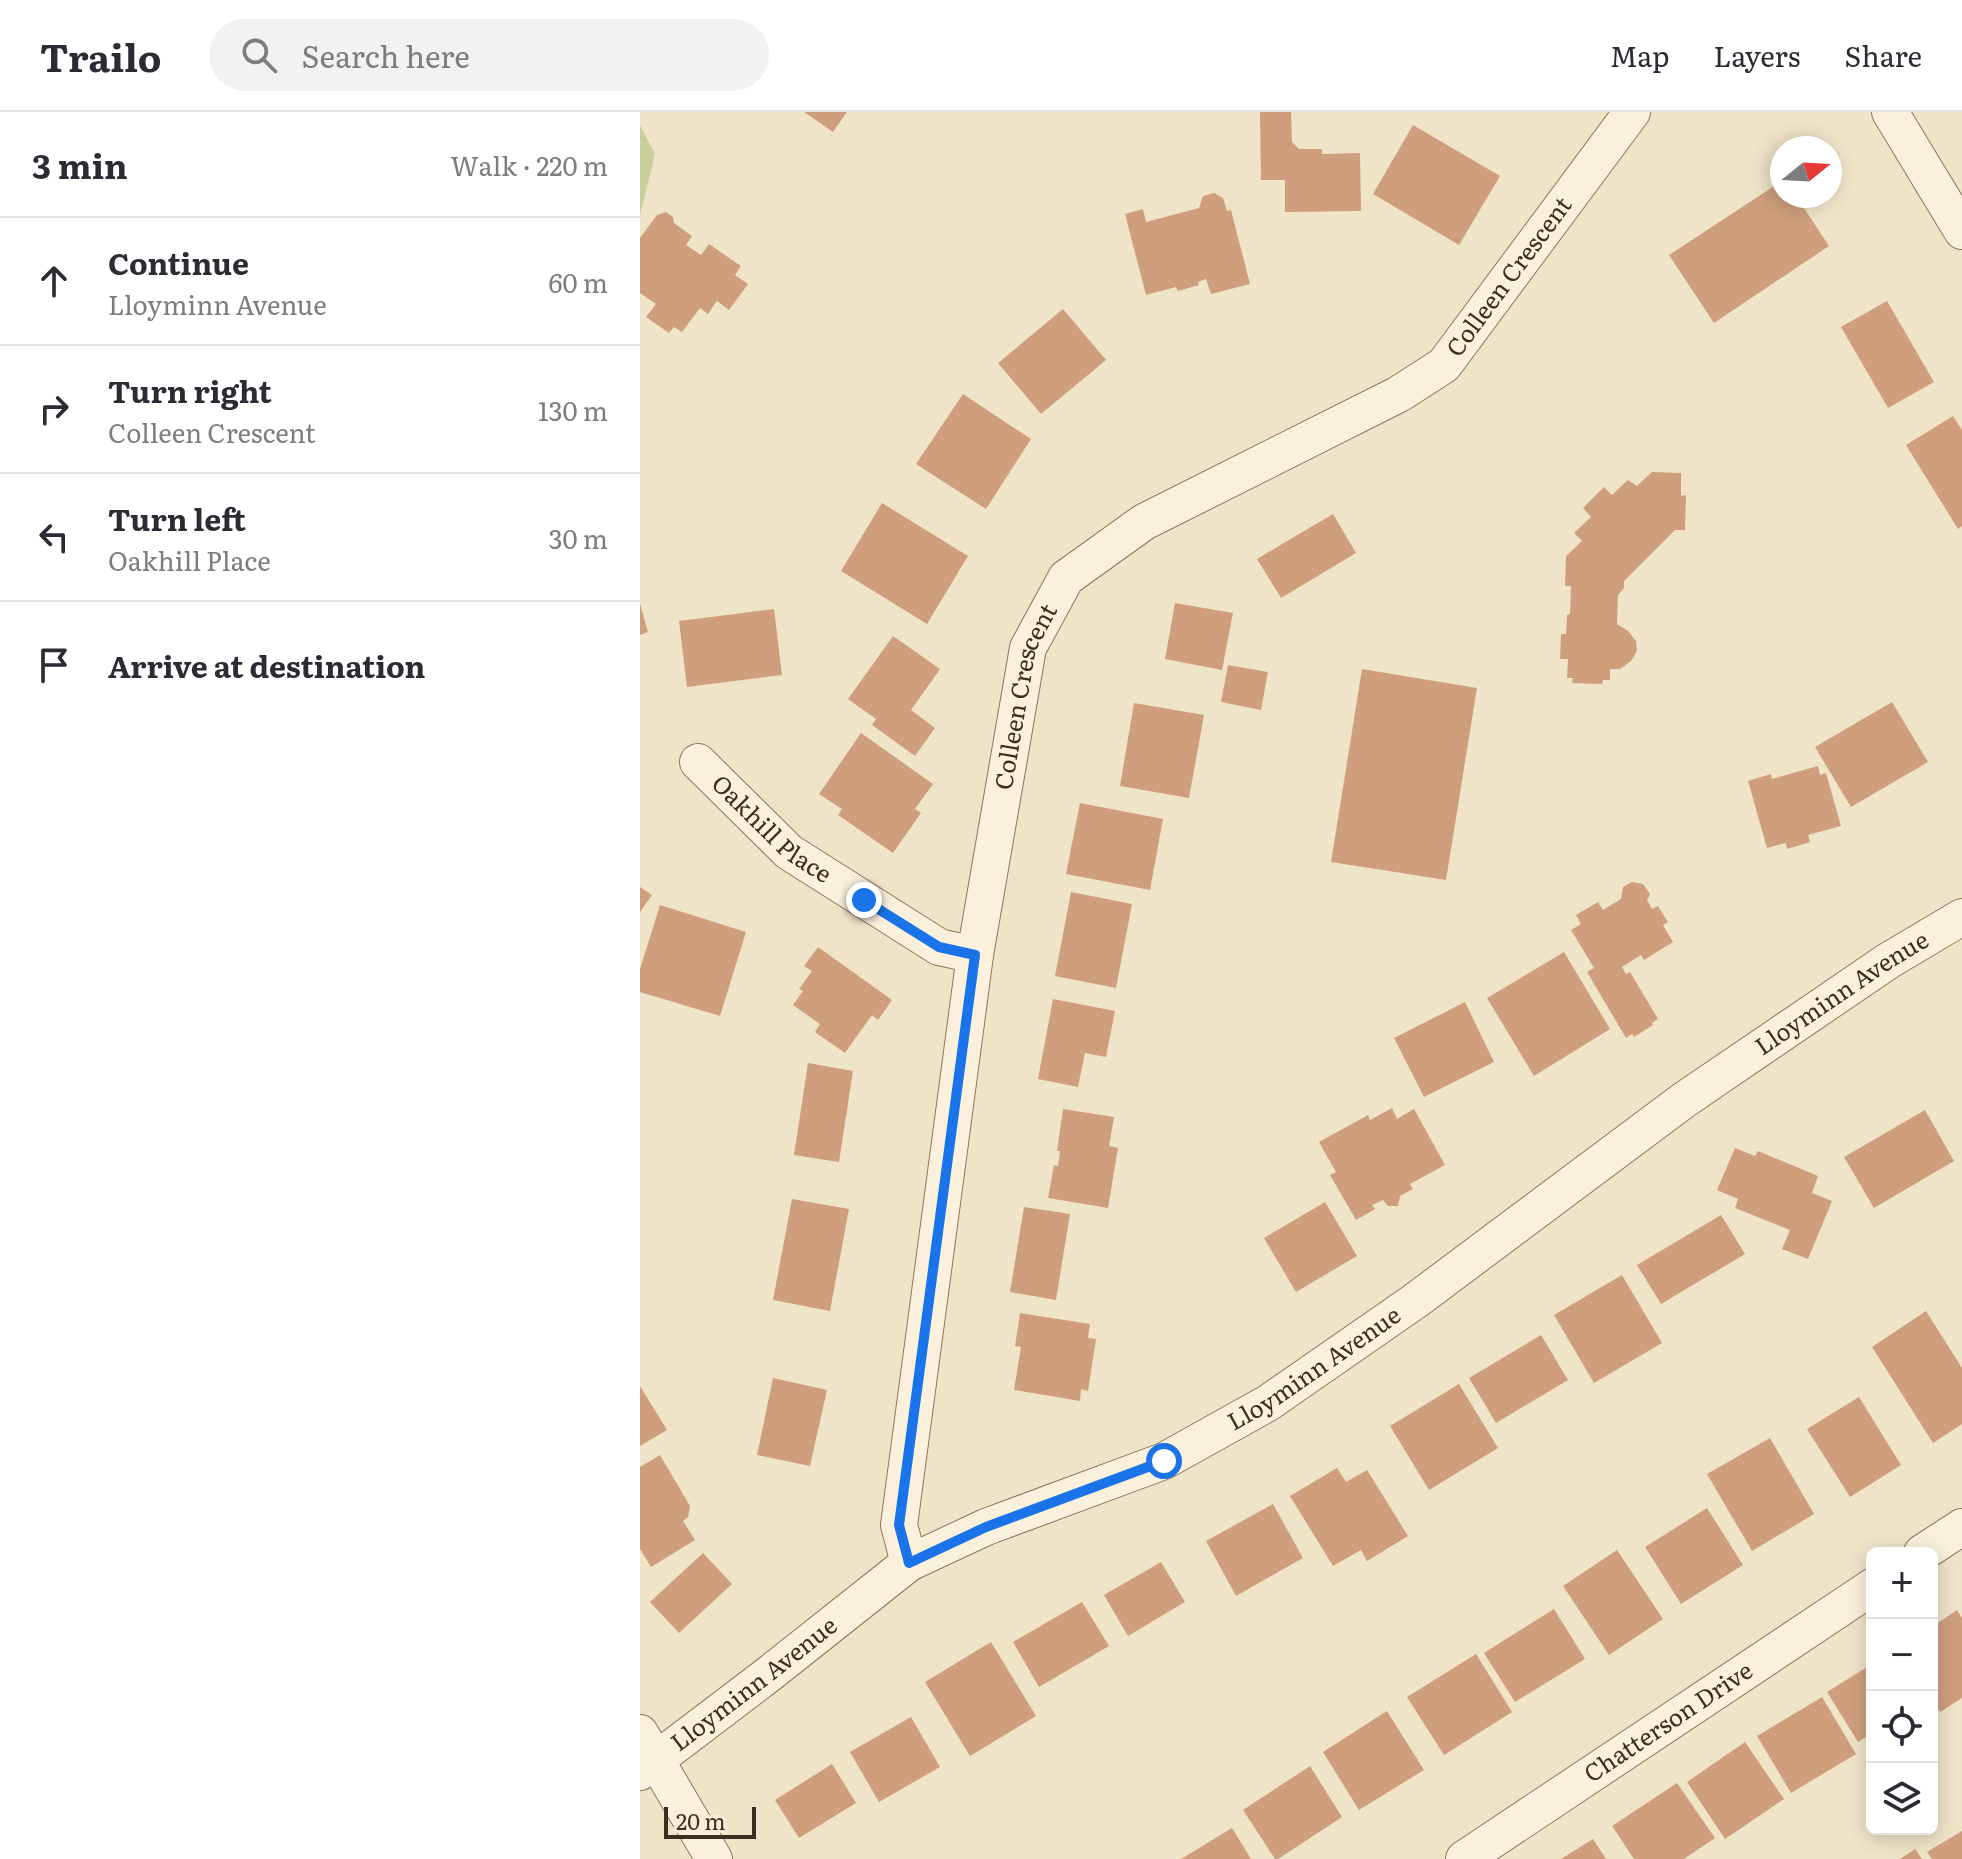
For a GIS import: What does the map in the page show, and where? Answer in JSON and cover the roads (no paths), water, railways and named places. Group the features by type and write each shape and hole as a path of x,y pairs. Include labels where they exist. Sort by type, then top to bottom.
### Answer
{"street":[{"name":"Colleen Crescent","path":"909,1563 899,1525 975,955 1028,648 1066,578 1144,522 1399,394 1444,365 1632,112"},
{"path":"1890,112 1962,231"},
{"name":"Oakhill Place","path":"698,762 789,852 939,947 975,955"},
{"name":"Lloyminn Avenue","path":"645,1755 769,1674 909,1563 986,1527 1164,1461 1268,1403 1415,1301 1684,1100 1888,961 1962,917"},
{"path":"1931,1547 1962,1527"},
{"name":"Chatterson Drive","path":"1464,1859 1866,1591"},
{"path":"645,1755 714,1859"}]}
